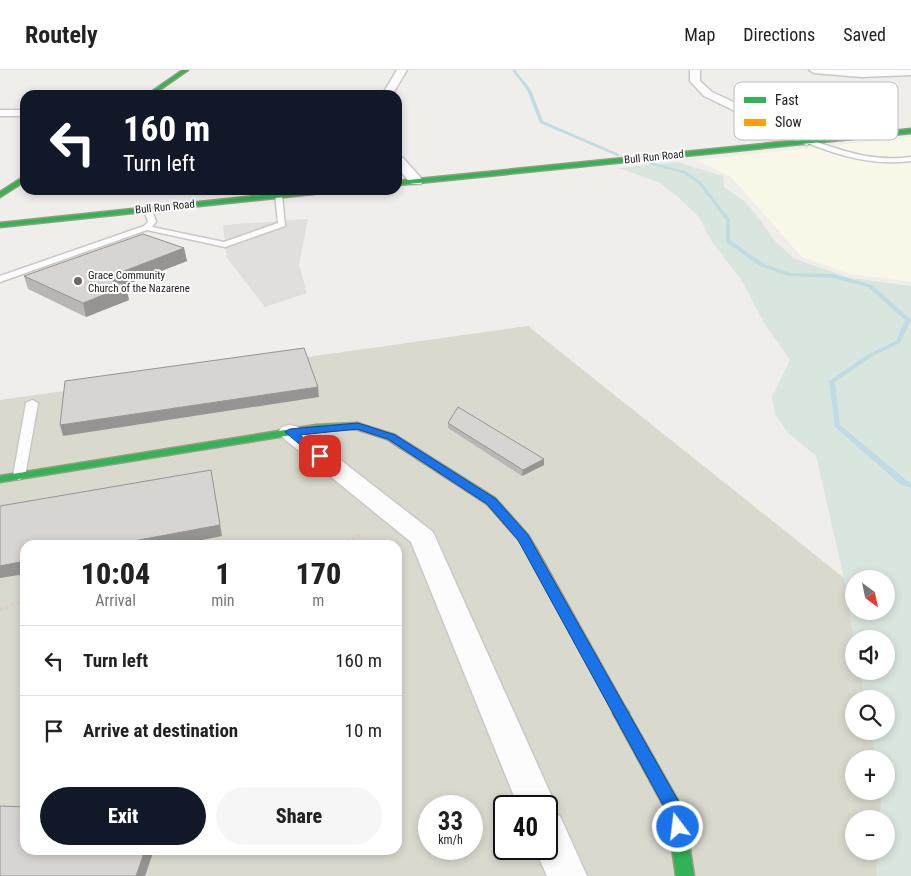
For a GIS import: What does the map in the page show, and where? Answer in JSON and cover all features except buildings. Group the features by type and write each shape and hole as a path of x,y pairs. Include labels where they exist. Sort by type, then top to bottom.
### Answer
{"street":[{"path":"156,90 186,70"},
{"path":"390,90 402,70"},
{"path":"695,70 694,82 708,94 734,106"},
{"path":"814,70 862,74 911,72"},
{"path":"0,113 20,113"},
{"name":"Bull Run Road","path":"898,132 911,131"},
{"name":"Bull Run Road","path":"402,183 817,140"},
{"path":"402,165 416,181"},
{"path":"0,195 20,181"},
{"name":"Bull Run Road","path":"0,225 287,195"},
{"path":"0,479 290,432 358,426 391,437 491,501 524,538 675,811 685,876"},
{"path":"290,432 423,538 532,795"},
{"path":"558,855 567,876"}],"lane":[{"path":"807,141 845,156 865,161 880,162 911,159"},
{"path":"147,228 225,245 282,224 278,196"},
{"path":"0,279 147,228 152,222 148,209"},
{"path":"19,476 32,403"}],"path":[{"path":"349,540 360,536"},
{"path":"0,610 20,602"}],"shaded area":[{"path":"911,137 911,282 850,274 802,257 731,177 696,160 898,140 898,138"},
{"path":"677,162 723,176 724,187 744,201 759,218 773,239 793,258 850,278 911,286 911,876 877,876 878,860 895,860 895,810 881,810 881,800 895,800 895,750 874,750 873,740 895,740 895,690 863,690 862,680 895,680 895,630 853,630 851,620 895,620 895,570 845,570 845,584 816,456 787,432 775,414 772,397 790,360 763,321 742,281 712,242 699,217 678,197 658,182 619,168"},
{"path":"308,219 299,265 307,293 265,307 227,258 223,225"},
{"path":"528,326 844,578 845,620 851,620 853,630 845,630 845,680 862,680 863,690 845,690 845,740 873,740 874,750 845,750 845,800 881,800 881,810 845,810 845,860 878,860 877,876 0,876 0,400"}],"waterway":[{"path":"513,70 529,90 541,122 618,155"},
{"path":"650,163 684,172 700,183 728,220 728,241 762,265 790,275 833,276 870,286 908,320 898,342 869,356 832,381 837,426 903,482 911,486"}],"traffic: fast":[{"path":"156,90 186,70"},
{"path":"898,132 911,131"},
{"path":"402,183 822,140"},
{"path":"0,195 20,181"},
{"path":"0,225 284,195"},
{"path":"0,479 316,428 357,426 391,437 491,501 524,538 531,550"},
{"path":"621,713 675,811 685,876"}],"traffic: slow":[{"path":"531,550 621,713"}],"place":[{"name":"Grace Community Church of the Nazarene","path":"78,281"}],"route":[{"path":"320,456 290,432 316,428 358,426 391,437 491,501 524,538 675,811 678,827"}]}
